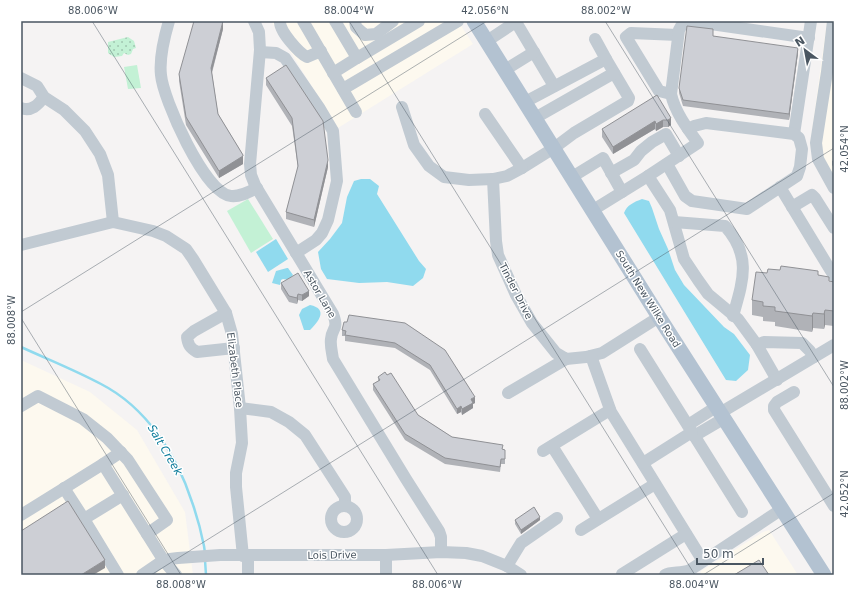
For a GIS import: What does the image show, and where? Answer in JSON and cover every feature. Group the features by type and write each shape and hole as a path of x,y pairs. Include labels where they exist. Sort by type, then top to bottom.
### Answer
{"main road":[{"name":"South New Wilke Road","path":"474,21 659,317 824,575"}],"street":[{"path":"169,21 165,36 161,75 172,113 182,137 208,179 220,191 230,196 243,194 257,188"},
{"name":"Astor Lane","path":"254,21 259,32 260,52 250,164 251,175 257,188 330,308 336,322 336,328 331,337 333,359 439,531 441,537 441,552"},
{"path":"280,21 284,32 302,54 307,57 320,51"},
{"path":"303,21 356,112"},
{"path":"335,21 357,58"},
{"path":"355,21 356,27 365,35 376,34 393,21"},
{"path":"333,73 419,21"},
{"path":"343,89 458,21"},
{"path":"487,42 517,21 554,86"},
{"path":"593,210 698,143 688,129 673,102 671,94 678,35 684,21"},
{"path":"690,21 709,22 809,38"},
{"path":"794,134 811,21"},
{"path":"833,21 831,73 816,143 818,159 834,188"},
{"path":"671,94 659,90 626,37 631,33 678,35"},
{"path":"402,107 414,145 429,166 444,177 469,180 493,179 506,176 522,168 554,148 574,133 628,101 629,98 595,39"},
{"path":"260,52 276,53 285,58 320,109 333,131 337,181 328,220 322,233 316,240 296,253"},
{"path":"506,70 534,52"},
{"path":"525,102 606,59"},
{"path":"535,118 614,73"},
{"path":"21,78 37,86 44,97 64,110 85,131 100,154 108,176 113,222"},
{"path":"21,108 31,108 39,104 44,97"},
{"path":"485,114 522,168"},
{"path":"667,164 685,196 692,201 747,209 797,176 800,167 802,150 799,138 794,134 706,123 688,129"},
{"path":"611,174 634,160 641,151 652,142 666,134 679,156"},
{"path":"572,177 602,158 622,192"},
{"path":"648,176 670,210 684,259 708,294 738,319 757,346 777,380"},
{"name":"Tinder Drive","path":"493,179 498,255 516,295 532,324 556,353 566,358"},
{"path":"780,187 834,276"},
{"path":"792,207 812,195 834,228"},
{"name":"Elizabeth Place","path":"21,245 113,222 153,231 166,236 186,250 193,259 226,313 232,334 240,408 242,443 236,473 236,487 248,575"},
{"path":"674,222 725,226 733,236 743,256 744,270 733,316"},
{"path":"226,313 194,331 187,337 188,343 189,347 197,352 234,348"},
{"path":"508,393 566,358 591,356 602,353 659,317"},
{"path":"757,346 764,342 802,343 814,357"},
{"path":"643,463 720,413 834,345"},
{"path":"640,349 742,512"},
{"path":"591,356 610,410 703,561"},
{"path":"794,392 777,402 774,406 774,410 834,506"},
{"path":"21,406 38,396 83,419 107,438 121,452 128,460 167,520 147,534"},
{"path":"240,408 271,412 289,422 305,435 345,497 345,506"},
{"path":"598,519 548,448 610,410"},
{"path":"21,515 121,452"},
{"path":"103,464 164,561 176,575"},
{"path":"581,530 655,484"},
{"path":"64,488 118,575"},
{"path":"84,519 123,495"},
{"path":"665,575 669,573 682,573 703,561 782,509"},
{"path":"507,566 522,543 557,518"},
{"path":"622,574 686,534"},
{"name":"Lois Drive","path":"142,575 164,561 192,557 220,555 246,556 441,552 466,553 482,556 507,566 521,575"},
{"path":"386,554 386,575"}],"shaded area":[{"path":"271,21 458,21 473,44 338,128"},
{"path":"827,21 834,21 834,193 810,145"},
{"path":"21,360 90,392 137,430 185,512 193,575 21,575"},
{"path":"769,530 798,575 700,575 701,571 763,532"}],"green space":[{"path":"128,37 134,41 136,48 133,49 131,54 128,55 124,53 122,56 114,57 108,53 108,42"},
{"path":"137,65 141,88 128,89 124,67"},
{"path":"248,199 273,239 251,253 227,211"}],"water":[{"path":"370,179 379,186 377,194 419,261 426,269 423,278 413,286 387,282 359,283 327,279 321,269 318,252 342,223 347,197 354,181"},
{"path":"642,199 649,201 675,270 684,285 724,327 734,334 750,355 748,370 736,381 726,380 624,213 629,206"},
{"path":"276,239 288,259 268,272 256,252"},
{"path":"288,268 293,275 289,280 281,280 280,285 272,283 276,271"},
{"path":"310,305 319,309 320,316 319,320 310,330 304,330 299,315 302,309"}],"building":[{"path":"194,21 223,21 211,68 218,114 243,156 219,171 186,117 179,74"},
{"path":"687,26 713,29 713,36 798,48 789,114 683,100 679,88"},
{"path":"286,65 323,121 328,160 314,220 286,212 298,166 292,118 266,78"},
{"path":"657,95 671,118 656,124 655,121 613,147 602,129"},
{"path":"781,266 818,271 818,275 829,277 829,281 834,282 834,311 825,310 824,314 813,313 812,316 775,311 775,307 763,306 763,302 752,300 756,272 767,273 768,269 780,270"},
{"path":"298,273 309,291 302,295 298,294 297,298 289,296 281,283"},
{"path":"349,315 405,323 445,350 475,397 471,399 473,403 462,409 461,406 457,409 430,365 395,343 345,335 346,331 342,330 344,322 347,322"},
{"path":"385,372 387,375 391,373 418,415 452,437 503,445 502,449 505,450 505,459 501,459 500,467 445,458 405,434 373,384 380,380 378,377"},
{"path":"68,501 105,560 81,575 21,575 21,531"},
{"path":"534,507 540,517 521,530 515,520"},
{"path":"759,560 769,575 734,575"}],"waterway":[{"name":"Salt Creek","path":"21,347 101,384 117,394 146,419 168,450 186,484 194,507 205,553"},
{"name":"Salt Creek","path":"205,560 206,575"}]}
